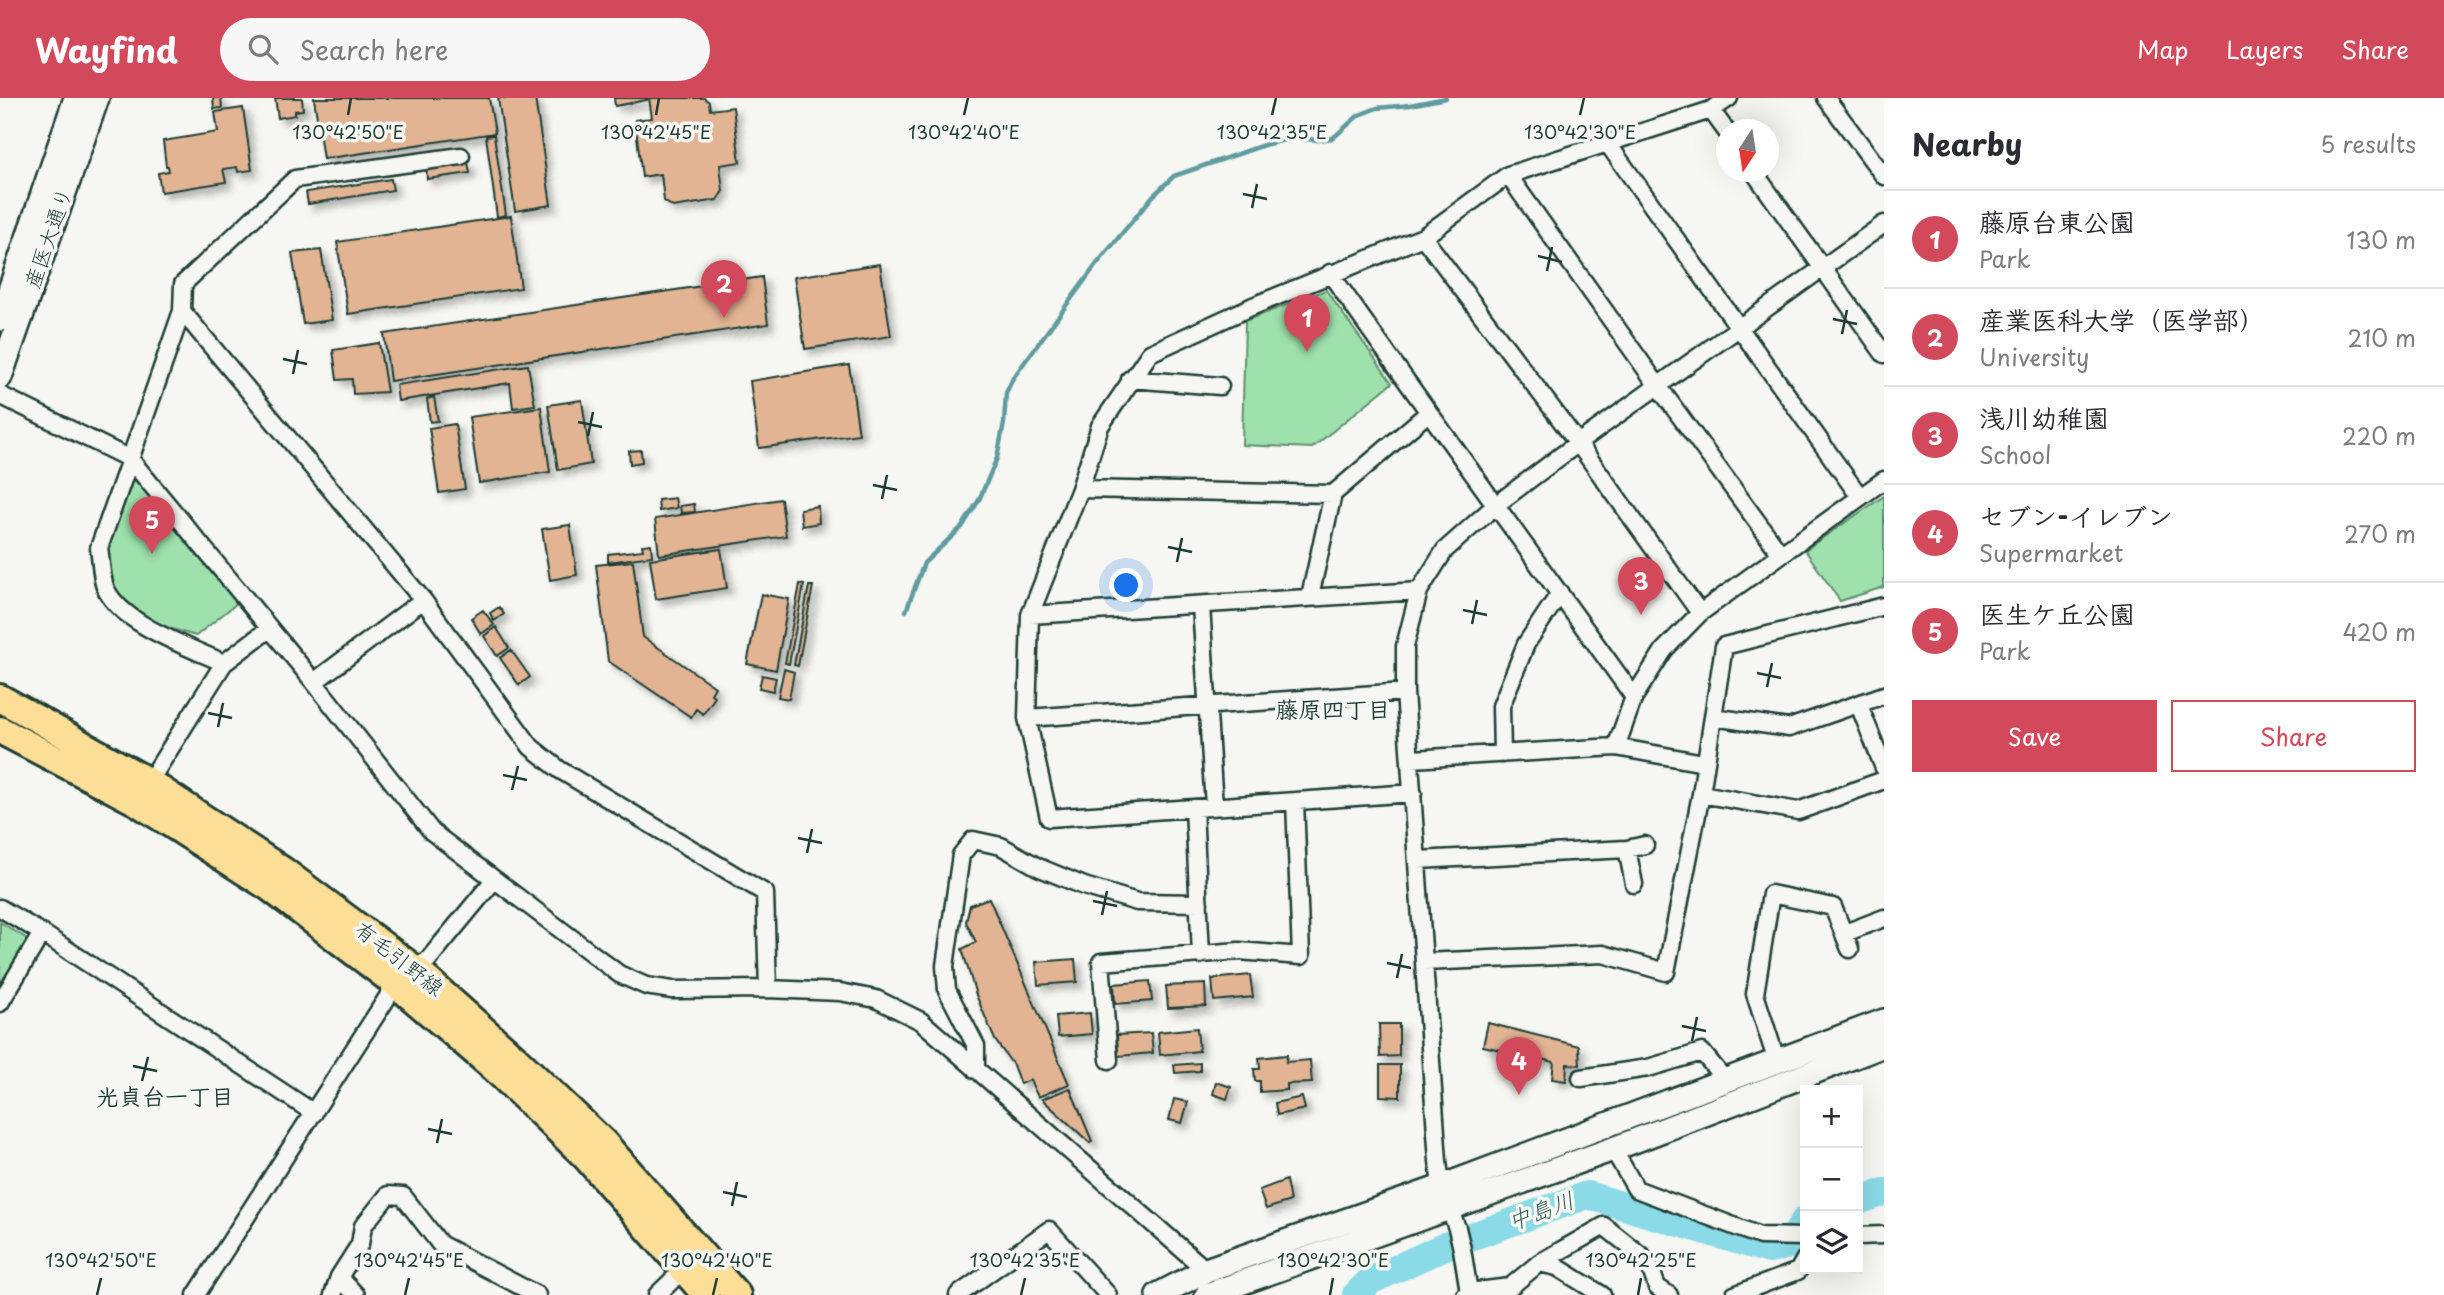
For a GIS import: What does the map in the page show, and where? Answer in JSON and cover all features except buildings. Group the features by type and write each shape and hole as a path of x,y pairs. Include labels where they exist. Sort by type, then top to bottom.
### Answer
{"main road":[{"name":"有毛引野線","path":"0,698 149,782 282,870 406,977"},
{"name":"有毛引野線","path":"0,730 137,802 406,977 514,1058 605,1144 693,1261 737,1295"},
{"name":"有毛引野線","path":"693,1261 706,1295"}],"street":[{"name":"産医大通り","path":"0,319 76,98"},
{"name":"産医大通り","path":"0,377 97,98"},
{"path":"1413,793 1049,818 1027,718 1030,615 1080,489 1100,426 1150,353 1331,273 1423,237 1508,176 1711,110 1729,98"},
{"path":"1826,98 1884,176"},
{"path":"1711,110 1718,119"},
{"path":"1608,144 1860,497"},
{"path":"224,663 155,631 124,612 105,587 99,548 182,312 183,284 295,179 461,156"},
{"path":"1508,176 1780,553"},
{"path":"1761,182 1884,354"},
{"path":"1670,1295 1657,1287 1648,1261 1604,1226 1539,1263 1510,1287 1467,1293 1462,1249 1441,1187 1412,759 1405,692 1405,646 1419,592 1445,550 1497,504 1884,223"},
{"path":"1423,237 1578,443 1700,613"},
{"path":"1331,273 1428,413 1497,504 1634,697"},
{"path":"182,312 423,600 531,747 560,770 765,893 768,989"},
{"path":"1130,379 1220,386"},
{"path":"0,395 130,459 314,682 432,832 619,974 646,986 672,990 768,989 840,992 876,999 921,1021 1206,1270"},
{"path":"1310,596 1333,494 1428,413"},
{"path":"1616,747 1634,697 1664,650 1700,613 1884,480"},
{"path":"1080,489 1333,494"},
{"path":"1030,615 1201,606 1310,596 1419,592"},
{"path":"1502,754 1501,706 1526,644 1560,593"},
{"path":"314,682 423,600"},
{"path":"1201,606 1214,806"},
{"path":"1424,962 1603,954 1666,972 1701,794 1724,646 1884,606"},
{"path":"149,782 224,663 269,629"},
{"path":"1027,718 1405,692"},
{"path":"1713,717 1789,728 1884,695"},
{"path":"1859,705 1884,768"},
{"path":"1412,759 1616,747 1704,763"},
{"path":"1701,794 1798,811 1884,780"},
{"path":"1109,1060 1101,962 1239,951 1301,956 1295,801"},
{"path":"1194,808 1201,954"},
{"path":"976,1070 976,1046 947,990 945,966 961,855 973,840 1000,846 1038,867 1084,886 1137,902 1199,903"},
{"path":"1418,860 1628,849 1645,845"},
{"path":"1628,849 1634,884"},
{"path":"196,1295 406,977 428,960 494,880"},
{"path":"1777,1062 1755,994 1771,894 1833,907 1847,941 1884,918"},
{"path":"0,908 314,1113"},
{"path":"0,1003 42,933"},
{"path":"1158,1295 1206,1270 1441,1187 1884,1021"},
{"path":"1207,1295 1453,1219 1613,1149 1884,1045"},
{"path":"1581,1078 1648,1068 1702,1052 1725,1080"},
{"path":"1613,1149 1636,1189 1760,1236 1800,1237"},
{"path":"333,1295 339,1277 360,1244 363,1226 388,1195 403,1196 440,1244 533,1294"},
{"path":"958,1295 1049,1230 1108,1295"},
{"path":"1863,1236 1884,1235"},
{"path":"657,1295 693,1261"},
{"path":"1539,1263 1557,1268 1602,1295"},
{"path":"1734,1295 1798,1271 1800,1268"},
{"path":"339,1277 356,1295"}],"green space":[{"path":"1326,290 1392,383 1312,448 1242,445 1245,321"},
{"path":"134,477 237,603 196,636 145,617 120,596 112,582 108,565 108,545 130,478"},
{"path":"1884,496 1884,587 1840,601 1805,550"},
{"path":"0,922 29,940 0,989"}],"waterway":[{"path":"906,611 924,563 962,527 979,500 997,458 1004,423 1006,393 1013,378 1096,265 1153,196 1174,176 1292,138 1333,138 1359,115 1377,108 1446,98"},
{"name":"中島川","path":"1863,1199 1884,1192"},
{"name":"中島川","path":"1356,1295 1370,1281 1445,1246 1587,1195 1770,1250 1789,1245 1800,1228"}],"place":[{"name":"産業医科大学（医学部）","path":"724,318"},
{"name":"藤原台東公園","path":"1307,352"},
{"name":"医生ケ丘公園","path":"152,554"},
{"name":"浅川幼稚園","path":"1641,615"},
{"name":"セブン-イレブン","path":"1519,1095"}],"district":[{"name":"藤原四丁目","path":"1333,710"},
{"name":"光貞台一丁目","path":"165,1097"}]}
